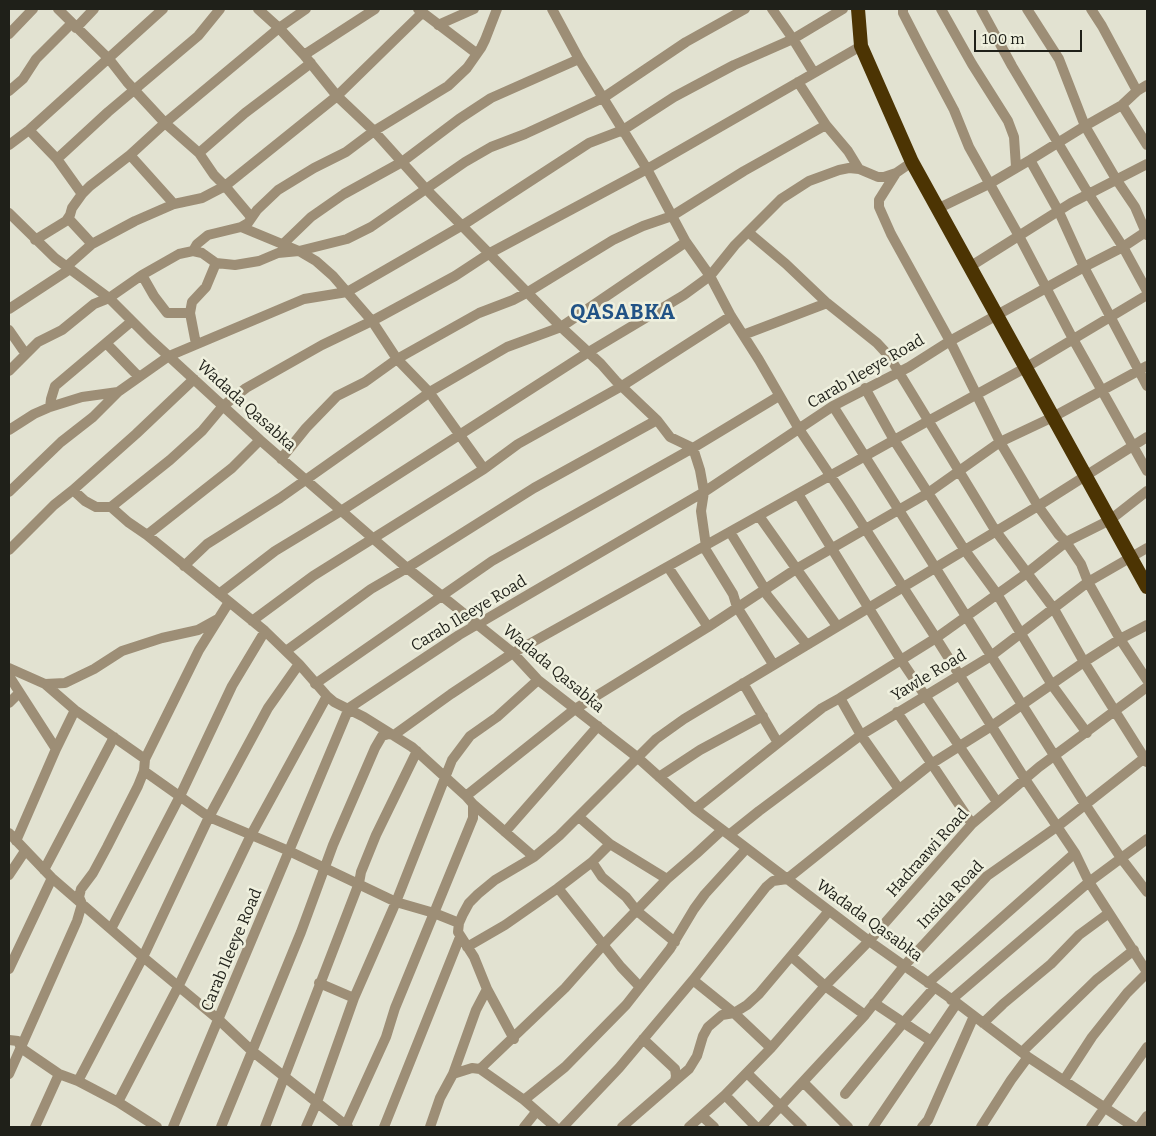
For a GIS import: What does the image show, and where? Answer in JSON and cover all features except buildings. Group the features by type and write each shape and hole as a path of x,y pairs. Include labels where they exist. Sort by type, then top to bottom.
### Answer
{"highway":[{"path":"858,9 861,46 912,162 1147,587"}],"street":[{"path":"9,34 33,9"},
{"path":"58,9 109,59 165,123 199,153 214,176 251,217"},
{"path":"9,91 23,79 36,59 94,9"},
{"path":"9,145 29,130 163,9"},
{"path":"57,159 198,36 220,9"},
{"path":"258,9 279,28 337,96 374,131 427,190 464,225 561,327 601,364 656,420 670,437 693,448 704,492 701,511 705,547 733,594 737,608 773,664"},
{"path":"35,240 68,218 72,208 82,194 130,155 165,123 279,28 306,9"},
{"path":"199,153 307,59 375,9"},
{"path":"438,25 474,9"},
{"path":"193,250 208,235 241,227 248,223 251,217 278,190 314,168 346,152 374,131 448,86 467,68 485,40 497,9"},
{"path":"552,9 602,98 647,169 686,242 710,276 731,316 799,429 936,638 990,727 1058,826 1075,853 1088,882 1134,950 1144,960 1147,972 1127,993 1098,1030 1064,1080"},
{"path":"9,371 38,342 72,324 94,304 109,298 172,257 193,250 202,253 216,263 235,265 259,261 278,253 299,251 347,239 371,227 465,162 491,147 525,134 602,98 686,42 745,9"},
{"path":"772,9 814,73"},
{"path":"9,492 61,442 93,417 118,392 169,356 304,299 347,292 464,225 589,144 622,130 674,97 734,65 793,39 843,9"},
{"path":"903,9 920,48 954,110 969,147 1147,471"},
{"path":"941,9 972,64 1008,121 1014,137 1016,167"},
{"path":"980,9 1012,66 1123,248 1147,291"},
{"path":"1027,9 1059,59 1068,78 1075,104 1085,126 1134,207 1147,233"},
{"path":"1090,9 1102,26 1137,91"},
{"path":"9,309 68,268 92,244 135,221 174,204 202,198 225,186 337,96 420,11 476,53"},
{"path":"73,490 85,501 96,507 112,507 170,460 202,431 223,406 246,388 322,345 372,321 455,276 490,253 647,169 861,46"},
{"path":"282,244 311,217 344,194 402,162 459,119 491,98 579,59"},
{"path":"798,82 826,125 848,151 859,170"},
{"path":"939,208 989,184 1030,160 1122,105 1137,91 1147,85"},
{"path":"1122,105 1147,145"},
{"path":"281,459 306,428 337,396 365,382 397,358 479,313 528,292 613,240 643,226 672,216 744,171 826,125"},
{"path":"29,130 57,159 82,194"},
{"path":"130,155 174,204"},
{"path":"1030,160 1059,212 1110,318 1143,369 1147,386"},
{"path":"912,162 896,173 879,200 879,207 891,234 950,341 1000,442 1038,506 1081,564 1088,582 1120,639 1147,680"},
{"path":"971,266 1088,193 1147,164"},
{"path":"219,594 275,551 588,353 684,295 710,276 735,245 781,199 810,181 839,170 849,168 878,177 896,173"},
{"name":"Wadada Qasabka","path":"9,213 35,240 68,268 109,298 260,440 406,568 513,653 538,680 637,757 695,810 869,942 1026,1054 1134,1127"},
{"path":"68,218 92,244"},
{"path":"241,227 299,251 316,261 332,276 372,321 397,358 429,392 484,469"},
{"path":"748,232 828,303 877,343 889,356 996,530 1054,609 1084,662 1146,758"},
{"name":"Carab Ileeye Road","path":"173,1127 349,708 459,635 704,492 832,406 898,372 950,341 1084,267 1123,248 1147,233"},
{"path":"184,566 207,544 306,480 429,392 507,346 561,327 686,242"},
{"path":"196,344 190,313 192,302 206,287 216,263"},
{"path":"142,275 154,296 167,312 190,313"},
{"path":"221,1127 301,932 325,868 375,748 382,736 394,735 513,653 1026,368 1147,295"},
{"path":"743,335 828,303"},
{"path":"252,621 314,576 484,469 518,444 622,386 731,316"},
{"path":"50,407 55,386 132,321"},
{"path":"9,330 26,353"},
{"path":"106,343 139,377"},
{"path":"466,796 575,709 708,627 796,569 928,493 1000,442 1053,417 1143,369"},
{"path":"9,550 54,505 157,415 194,379"},
{"path":"865,388 894,440 928,493 964,549 997,594 1052,685 1087,734"},
{"path":"9,430 34,414 50,407 82,397 118,392"},
{"path":"315,684 492,561 693,448 779,396"},
{"path":"832,406 900,509 934,567 1086,804 1121,858 1147,892"},
{"path":"286,650 371,589 534,488 656,420"},
{"path":"514,1039 487,989 474,957 460,937 459,924 469,903 478,894 495,880 534,857 579,817 656,739 684,719 1038,506 1147,437"},
{"path":"147,535 232,468 260,440"},
{"path":"695,810 822,708 936,638 1027,573 1066,542 1110,520 1147,491"},
{"path":"798,494 901,660 997,802"},
{"path":"112,507 128,522 147,535 265,631 286,650 315,684 334,702 349,708 394,735 416,751 534,857"},
{"path":"759,516 837,626"},
{"path":"730,532 767,595 806,645"},
{"name":"Yawle Road","path":"480,1070 565,988 604,944 667,879 696,854 759,811 861,735 991,656 1088,582 1147,548"},
{"path":"668,567 708,627"},
{"path":"9,1074 77,921 82,904 79,897 81,889 93,873 138,786 144,770 145,759 199,650 229,602"},
{"path":"45,684 65,683 94,669 122,651 162,638 198,630 219,618"},
{"path":"563,1127 619,1068 693,980 766,887 773,881 787,879 931,764 990,727 1084,662 1120,639 1147,625"},
{"path":"111,929 180,796 232,686 265,631"},
{"path":"78,1081 143,957 209,817 268,708 299,664"},
{"path":"9,668 45,684 75,710 145,759"},
{"path":"9,676 56,749"},
{"path":"306,1127 317,1102 354,998 396,902 452,760 470,736 496,717 538,680"},
{"path":"743,683 778,743"},
{"name":"Hadraawi Road","path":"689,1127 725,1095 771,1048 825,986 869,942 972,824 1024,779 1087,734 1147,687"},
{"path":"9,703 19,693"},
{"path":"118,1102 178,987 250,835 327,696"},
{"path":"840,698 861,735 900,789"},
{"path":"75,710 12,837 48,874 143,957 219,1020 252,1051 346,1127 386,1037 395,1008 473,818 473,804"},
{"path":"896,712 972,824"},
{"path":"659,777 700,750 763,716"},
{"path":"505,832 598,726"},
{"path":"46,732 65,731"},
{"path":"9,969 48,874 114,736"},
{"path":"265,1127 359,883 361,872 376,835 416,751"},
{"name":"Insida Road","path":"762,1127 780,1105 865,1015 904,966 987,876 1058,826 1146,758"},
{"path":"144,770 209,817 289,851 396,902 434,912 459,924"},
{"path":"579,817 610,844 667,879"},
{"path":"873,1127 931,1041 954,1001 1088,882 1147,839"},
{"path":"467,947 505,925 558,888 592,862 610,844"},
{"path":"524,1100 565,1067 626,1005 675,942 705,894 746,849"},
{"path":"9,875 25,851"},
{"path":"845,1094 931,986 1075,853"},
{"path":"592,862 602,877 621,893 637,911 675,942"},
{"path":"558,888 621,967 640,987"},
{"path":"622,1127 689,1069 697,1056 708,1027 722,1015 734,1013 747,1005 759,994 829,911"},
{"path":"983,1023 1051,964 1079,935 1109,913"},
{"path":"384,1127 460,937"},
{"path":"985,1126 1026,1054 1096,980 1134,950"},
{"path":"791,956 825,986 865,1015"},
{"path":"693,980 734,1013 771,1048"},
{"path":"319,983 354,998"},
{"path":"430,1127 440,1098 453,1074 476,1010 487,989"},
{"path":"874,1004 931,1041"},
{"path":"922,1127 928,1120 974,1016"},
{"path":"643,1039 675,1070 675,1081"},
{"path":"9,1040 18,1041 21,1048 60,1074 78,1081 118,1102 157,1127"},
{"path":"1091,1127 1147,1047"},
{"path":"9,1048 16,1058"},
{"path":"453,1074 472,1068 480,1070 524,1100 556,1127"},
{"path":"747,1073 802,1127"},
{"path":"35,1127 60,1074"},
{"path":"803,1082 848,1127"},
{"path":"725,1095 762,1127"},
{"path":"524,1127 536,1112"},
{"path":"702,1116 714,1127"},
{"path":"1139,1127 1147,1116"}],"district":[{"name":"QASABKA","path":"623,313"}]}
